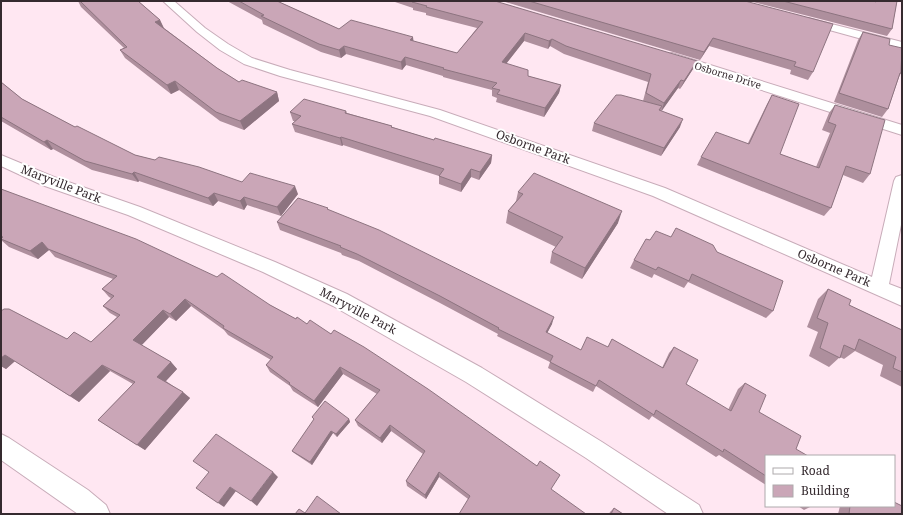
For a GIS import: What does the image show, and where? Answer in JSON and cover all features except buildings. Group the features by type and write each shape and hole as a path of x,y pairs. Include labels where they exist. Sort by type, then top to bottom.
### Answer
{"street":[{"name":"Osborne Park","path":"168,1 201,30 224,47 248,61 285,73 435,113 659,192 902,298"},
{"path":"797,18 902,46"},
{"name":"Osborne Drive","path":"659,53 902,130"},
{"name":"Maryville Park","path":"1,160 48,181 134,211 241,255 340,300 474,375 594,450 690,514"},
{"path":"879,287 902,181"},
{"path":"1,446 79,499 97,514"}]}
